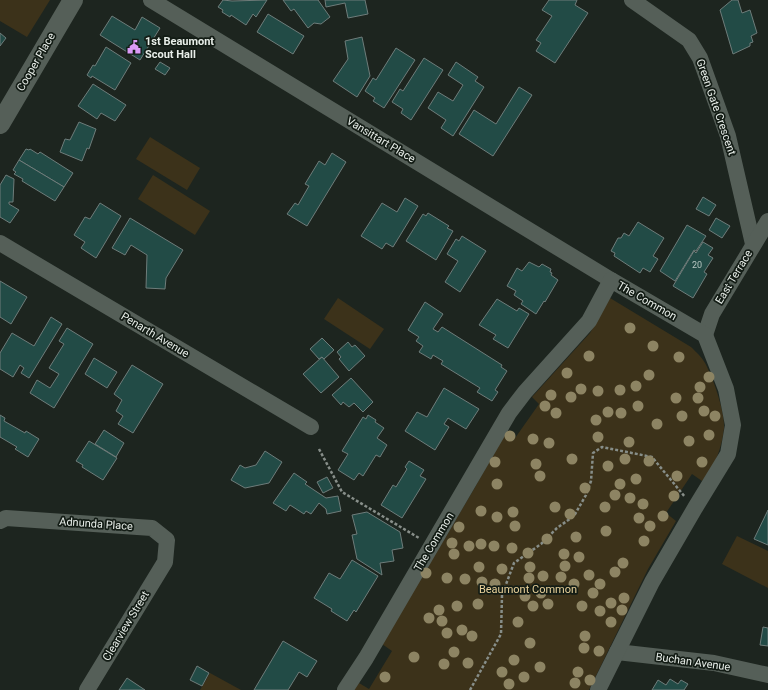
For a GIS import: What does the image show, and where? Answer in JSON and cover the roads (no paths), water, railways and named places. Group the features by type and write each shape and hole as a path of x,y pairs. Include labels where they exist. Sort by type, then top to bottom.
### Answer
{"street":[{"name":"Cooper Place","path":"0,124 73,0"},
{"name":"Green Gate Crescent","path":"632,0 689,40 700,58 728,136 753,244"},
{"name":"Vansittart Place","path":"157,1 610,280"},
{"name":"East Terrace","path":"705,335 712,314 768,221"},
{"name":"Penarth Avenue","path":"0,243 310,427"},
{"name":"The Common","path":"345,690 366,658 509,414 525,392 589,321 610,280 705,335"},
{"path":"598,690 652,582 728,454 732,424 726,389 705,335"},
{"name":"Adnunda Place","path":"0,521 6,518 152,528 167,540 165,562"},
{"name":"Clearview Street","path":"87,690 165,562"},
{"name":"Buchan Avenue","path":"617,652 714,663 768,675"}],"place":[{"name":"1st Beaumont Scout Hall","path":"134,47"}],"park label":[{"name":"Beaumont Common","path":"528,589"}]}
